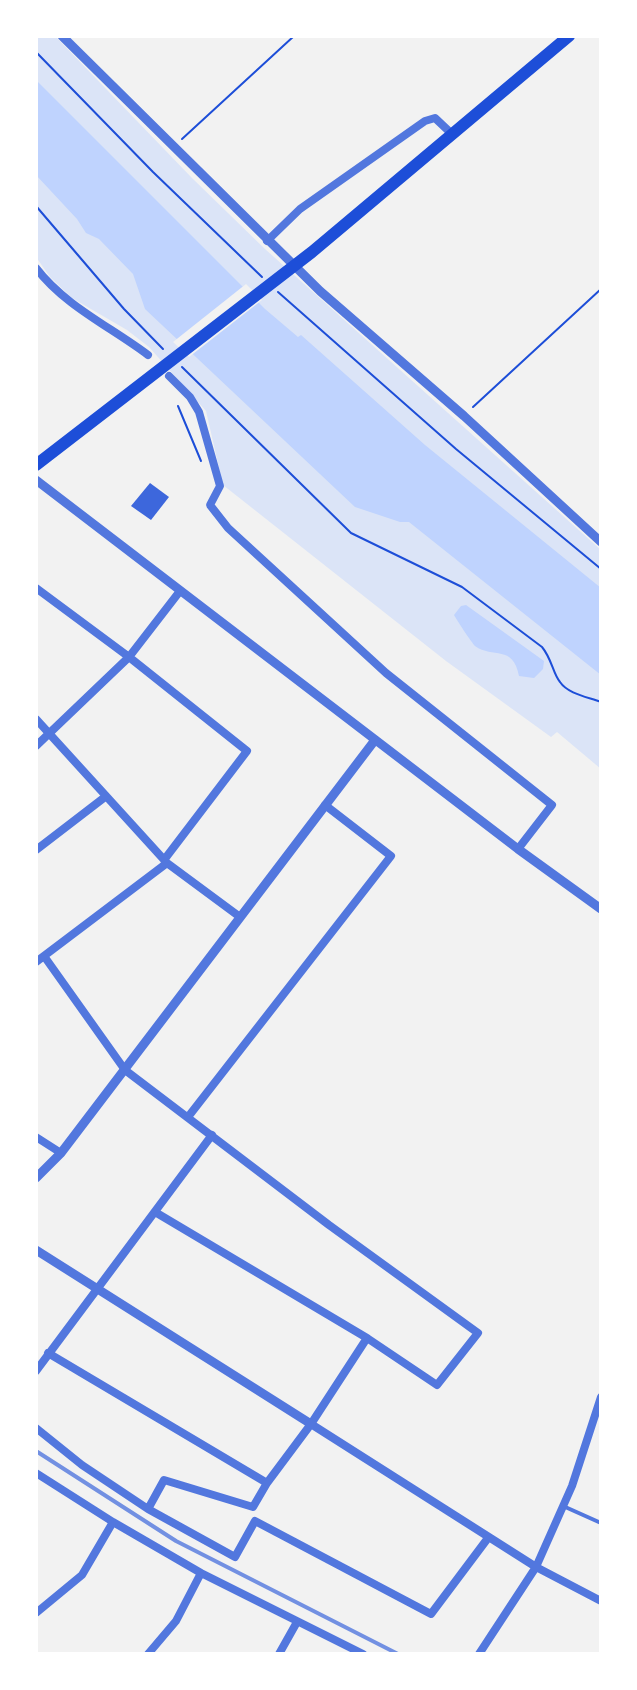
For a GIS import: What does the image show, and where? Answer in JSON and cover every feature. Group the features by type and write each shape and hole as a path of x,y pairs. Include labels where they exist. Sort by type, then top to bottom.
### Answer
{"highway":[{"path":"36,465 312,252 569,36"}],"street":[{"path":"62,36 320,291 464,416 601,542"},
{"path":"267,241 300,209 425,121 435,118 453,135"},
{"path":"36,268 71,303 116,330 148,355"},
{"path":"170,364 199,412 220,486 210,505 228,528 386,673 552,805 518,849"},
{"path":"36,480 518,849 601,909"},
{"path":"36,588 247,751 165,862 36,962"},
{"path":"36,746 129,657 180,591"},
{"path":"36,719 165,862 240,917"},
{"path":"36,1178 61,1153 375,740"},
{"path":"36,850 105,797"},
{"path":"188,1117 391,856 325,805"},
{"path":"44,956 125,1070 478,1333 437,1385 367,1338 155,1212"},
{"path":"36,1371 212,1135"},
{"path":"36,1137 61,1153"},
{"path":"36,1250 488,1538 601,1601"},
{"path":"36,1428 82,1465 148,1509 235,1557 255,1521 253,1507 267,1483 311,1424 367,1338"},
{"path":"48,1353 267,1483"},
{"path":"479,1654 536,1567 563,1506 601,1397"},
{"path":"36,1473 201,1573 363,1654"},
{"path":"148,1509 164,1480 253,1507"},
{"path":"255,1521 431,1614 488,1538"},
{"path":"36,1613 82,1575 113,1522"},
{"path":"148,1654 176,1621 201,1573"},
{"path":"279,1654 297,1622"}],"lane":[{"path":"563,1506 601,1523"}],"path":[{"path":"172,148 294,36"},
{"path":"36,52 153,172 266,281"},
{"path":"36,206 170,364 351,533 462,587 542,647 552,660 559,682 569,690 601,702"},
{"path":"275,289 456,449 601,569"},
{"path":"464,416 601,289"},
{"path":"178,406 205,470"}],"shaded area":[{"path":"36,36 55,36 265,249 601,550 601,769 557,732 551,737 446,661 223,485 206,411 149,347 127,330 72,298 50,277 36,257"}],"water":[{"path":"36,80 265,309 298,337 301,335 425,445 601,588 601,675 409,522 400,522 355,507 145,309 133,274 99,239 86,233 36,175"},
{"path":"466,605 544,661 543,669 534,678 519,676 516,666 507,656 475,646 454,615 461,606"}],"pier":[{"path":"246,284 262,300 189,357 173,342"}],"building":[{"path":"150,483 169,497 151,520 131,506"}],"railway":[{"path":"36,1451 176,1541 398,1654"}]}
